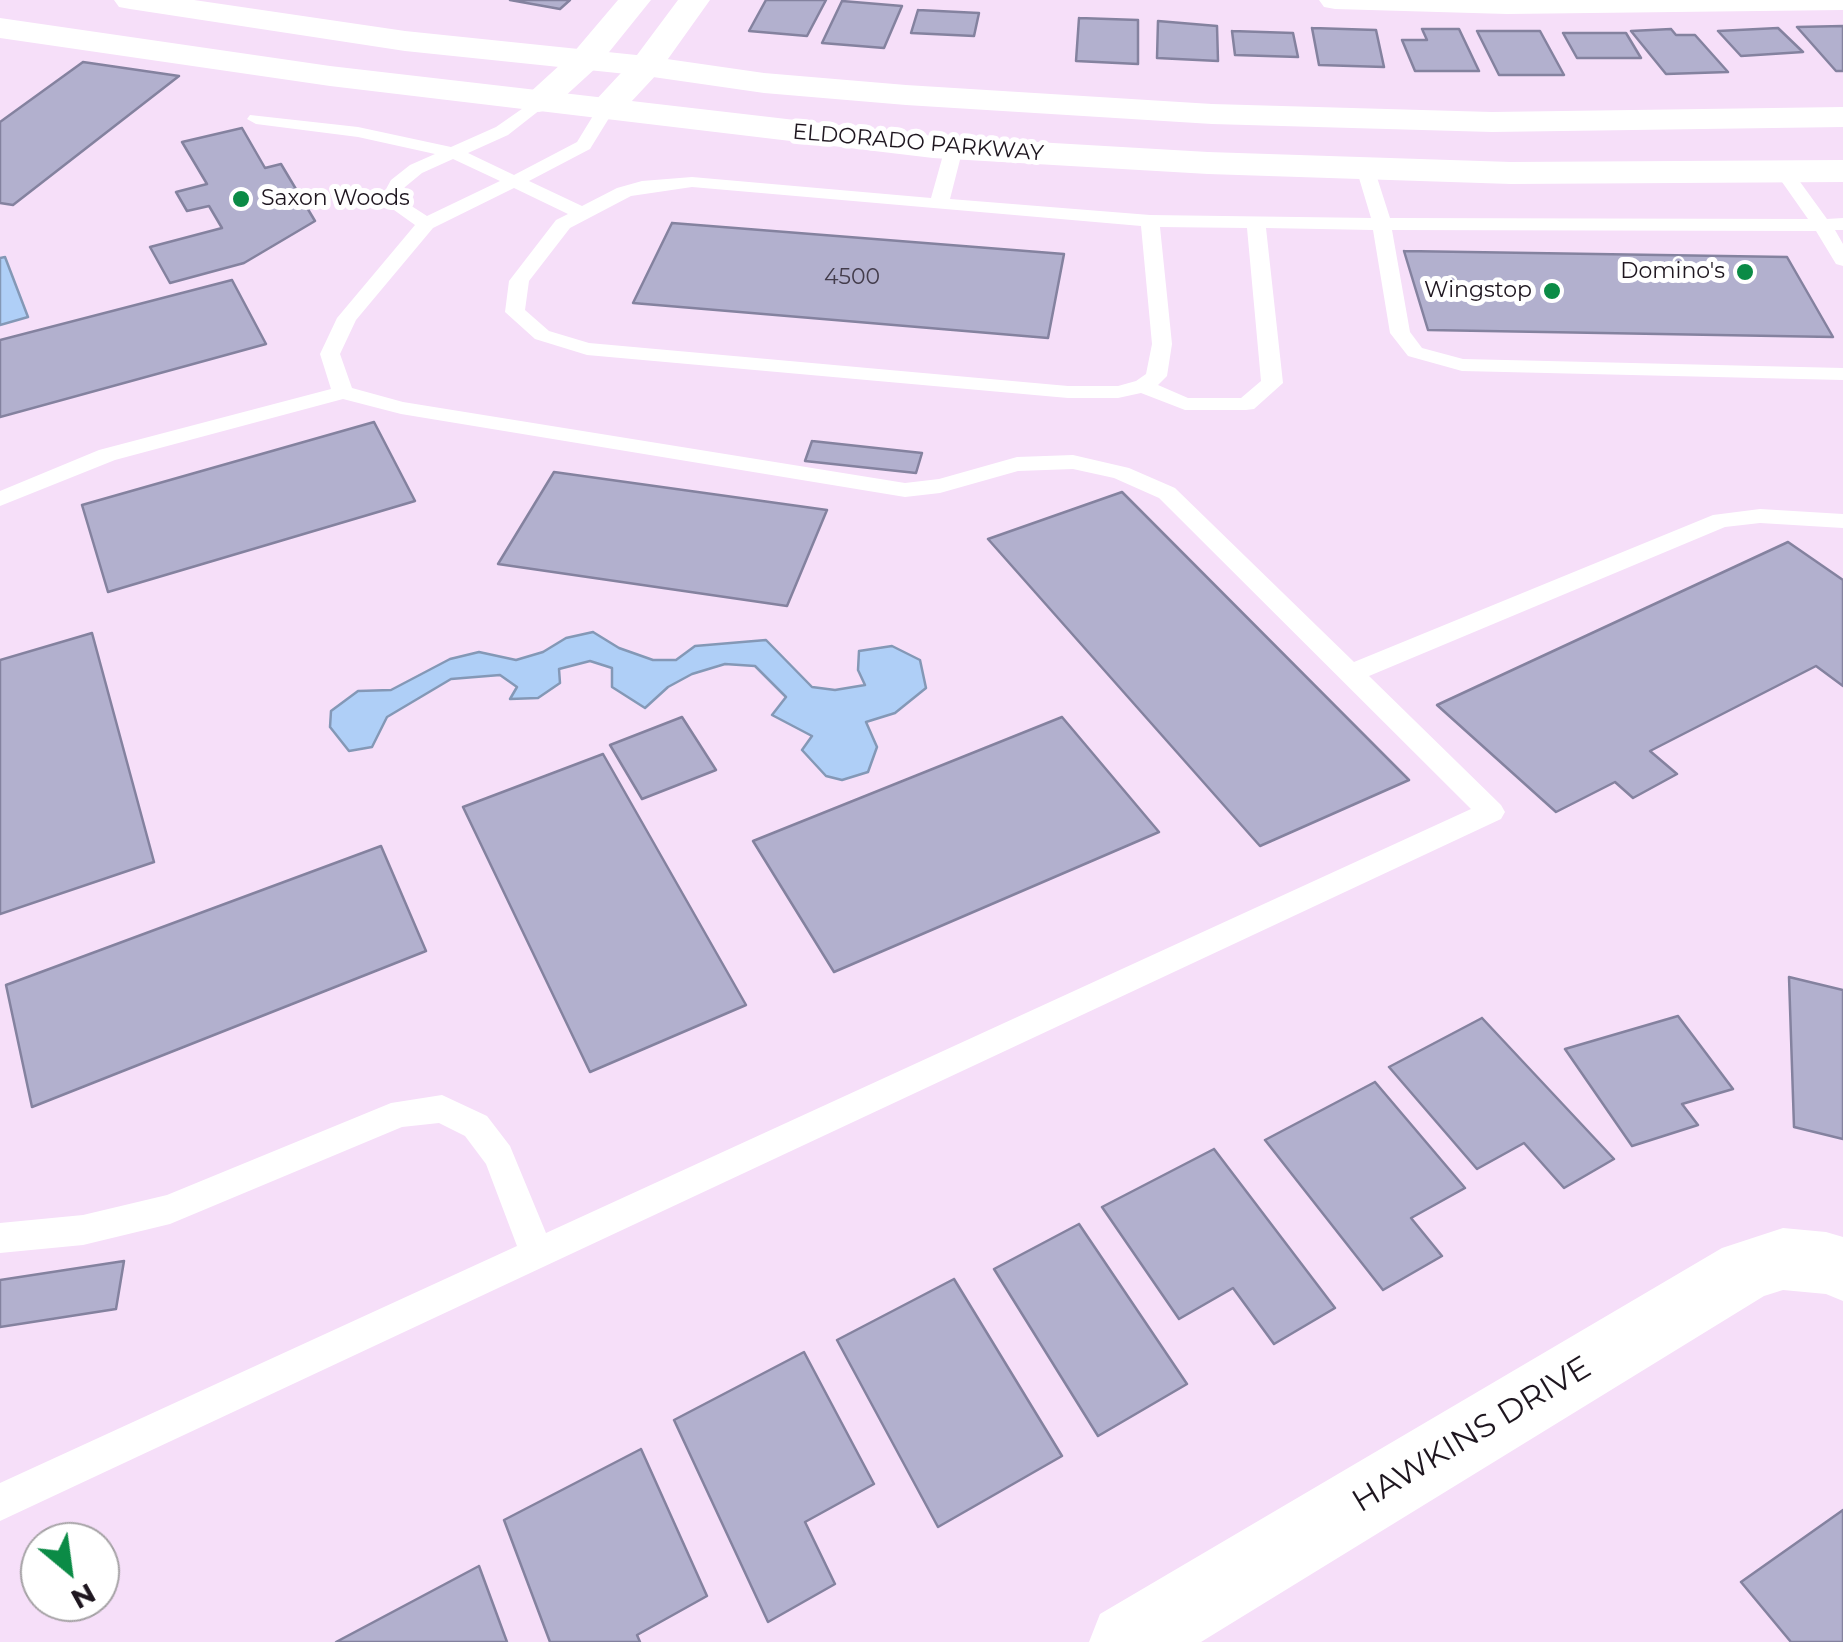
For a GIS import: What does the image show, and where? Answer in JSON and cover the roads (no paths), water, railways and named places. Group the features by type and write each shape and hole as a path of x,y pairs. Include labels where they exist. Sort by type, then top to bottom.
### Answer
{"main road":[{"name":"ELDORADO PARKWAY","path":"130,0 405,41 646,66 780,85 1104,108 1492,122 1843,117"},
{"path":"539,102 584,60 636,0"},
{"path":"605,110 646,66 694,0"},
{"path":"1335,0 1507,5 1843,0"},
{"name":"ELDORADO PARKWAY","path":"0,28 539,102 954,148 1531,173 1843,170"},
{"path":"1365,168 1365,149 1370,137 1402,130 1578,128 1607,121"},
{"name":"HAWKINS DRIVE","path":"1128,1642 1746,1270 1763,1262 1783,1260 1834,1266"}],"lane":[{"path":"426,224 389,200 397,184 416,169 502,131 539,102"},
{"path":"342,392 330,354 347,318 426,224 516,183 584,145 605,110"},
{"path":"256,119 358,132 454,153 580,213"},
{"path":"939,204 954,148"},
{"path":"1365,168 1382,224 1400,333 1415,352 1462,365 1843,374"},
{"path":"1784,172 1843,260"},
{"path":"1150,221 1162,344 1156,376 1143,386 1118,392 1068,392 587,349 525,324 513,303 519,281 534,257 563,224 648,185 692,182 1150,221 1843,224"},
{"path":"1143,386 1185,404 1246,404 1272,383 1256,222"},
{"path":"0,499 107,454 342,392 401,408 905,490 940,486 1018,464 1073,462 1121,472 1167,492 1348,675 1491,812 0,1502"},
{"path":"1348,675 1720,520 1760,516 1843,520"},
{"path":"0,1238 83,1230 170,1210 402,1113 442,1109 476,1126 498,1156 537,1253"}],"water":[{"path":"5,257 28,317 0,325 0,258"},
{"path":"593,632 619,648 653,660 676,660 695,646 766,640 812,687 835,690 865,685 858,670 859,651 892,646 920,660 926,688 895,713 866,722 877,747 868,772 842,780 826,776 802,750 812,736 772,715 786,697 755,666 725,664 692,674 668,687 645,708 612,687 612,668 590,661 559,669 560,683 538,698 510,699 517,687 500,675 451,679 387,717 372,747 349,751 330,727 331,711 358,691 391,690 450,659 479,652 516,660 543,652 566,638"}],"place":[{"name":"Saxon Woods","path":"241,199"},
{"name":"Domino's","path":"1745,272"},
{"name":"Wingstop","path":"1552,291"}]}
